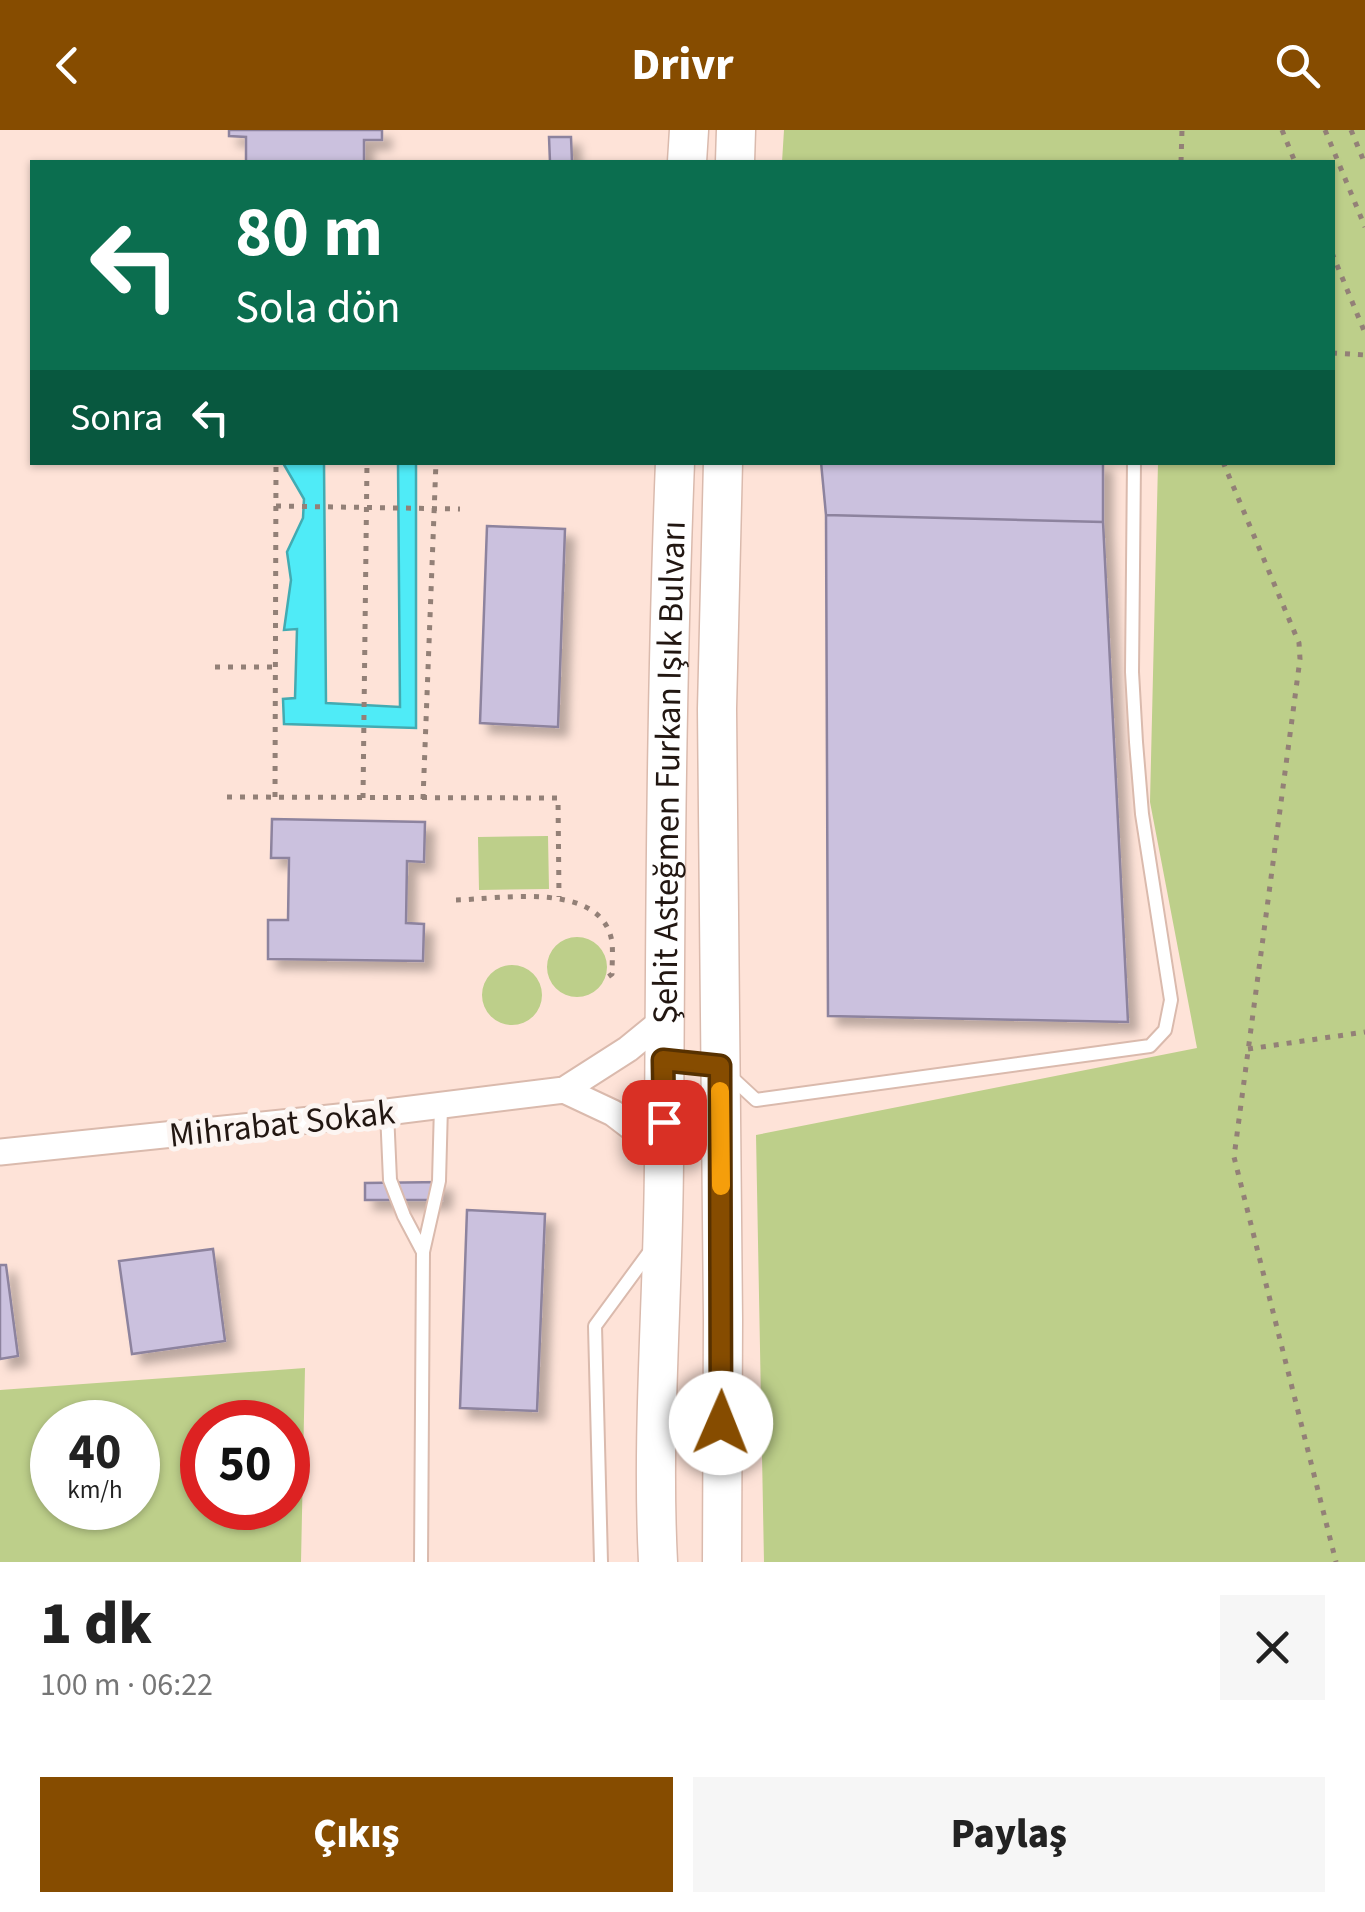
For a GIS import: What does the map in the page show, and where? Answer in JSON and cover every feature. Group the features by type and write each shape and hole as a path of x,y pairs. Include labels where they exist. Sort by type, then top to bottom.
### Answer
{"main road":[{"path":"687,160 688,130"},
{"path":"735,160 736,130"},
{"name":"Şehit Asteğmen Furkan Işık Bulvarı","path":"658,1562 654,1492 663,1233 669,605 675,465"},
{"name":"Şehit Asteğmen Furkan Işık Bulvarı","path":"722,1562 717,709 723,465"},
{"path":"663,1060 720,1066"}],"street":[{"path":"564,1090 628,1050 667,1017"},
{"path":"564,1090 613,1112 664,1152"},
{"name":"Mihrabat Sokak","path":"0,1152 564,1090"}],"lane":[{"path":"720,1066 756,1100 1150,1046 1165,1030 1172,1000 1142,814 1132,672 1134,465"},
{"path":"421,1562 423,1252 438,1180 440,1106"},
{"path":"387,1112 390,1180 423,1252"},
{"path":"601,1562 596,1326 663,1233"}],"path":[{"path":"1181,160 1182,130"},
{"path":"1282,130 1295,160"},
{"path":"1325,130 1365,228"},
{"path":"1352,130 1365,164"},
{"path":"1335,260 1365,333"},
{"path":"1335,354 1365,354"},
{"path":"276,465 276,798"},
{"path":"363,798 367,465"},
{"path":"423,799 436,465"},
{"path":"1225,465 1298,643 1300,659 1234,1157 1336,1562"},
{"path":"276,506 460,509"},
{"path":"215,668 276,667"},
{"path":"227,797 558,798 559,898"},
{"path":"456,900 559,898 586,904 606,926 612,940 612,974 605,979"},
{"path":"1248,1049 1365,1032"}],"green space":[{"path":"784,130 1365,130 1365,1562 764,1562 756,1135 1197,1048 1150,802 1158,465 1335,465 1335,160 782,160"},
{"path":"548,836 549,889 479,890 478,837"},
{"path":"577,937 598,946 607,967 598,988 577,997 556,988 547,967 556,946"},
{"path":"512,965 533,974 542,995 533,1016 512,1025 491,1016 482,995 491,974"},
{"path":"305,1368 304,1400 180,1400 180,1530 302,1530 301,1562 0,1562 0,1390"}],"water":[{"path":"284,465 324,465 326,703 400,707 398,465 416,465 416,728 284,724 283,699 295,698 297,629 284,630 291,580 287,552 303,518 304,499"}],"building":[{"path":"229,130 382,130 382,140 364,140 364,160 246,160 246,137 229,136"},
{"path":"549,137 571,137 572,160 550,160"},
{"path":"821,465 1103,465 1103,522 826,515"},
{"path":"826,515 1103,522 1128,1022 828,1016"},
{"path":"487,526 565,529 558,727 480,723"},
{"path":"272,819 425,822 424,862 407,861 406,923 424,924 423,961 268,959 268,920 288,920 289,858 271,858"},
{"path":"443,1182 442,1200 365,1200 365,1183"},
{"path":"467,1210 545,1214 537,1411 460,1408"},
{"path":"213,1249 225,1341 132,1354 119,1261"},
{"path":"0,1265 6,1265 18,1356 0,1359"}],"slow traffic":[{"path":"720,1091 721,1186"}],"route":[{"path":"664,1122 663,1060 720,1066 721,1423"}]}
